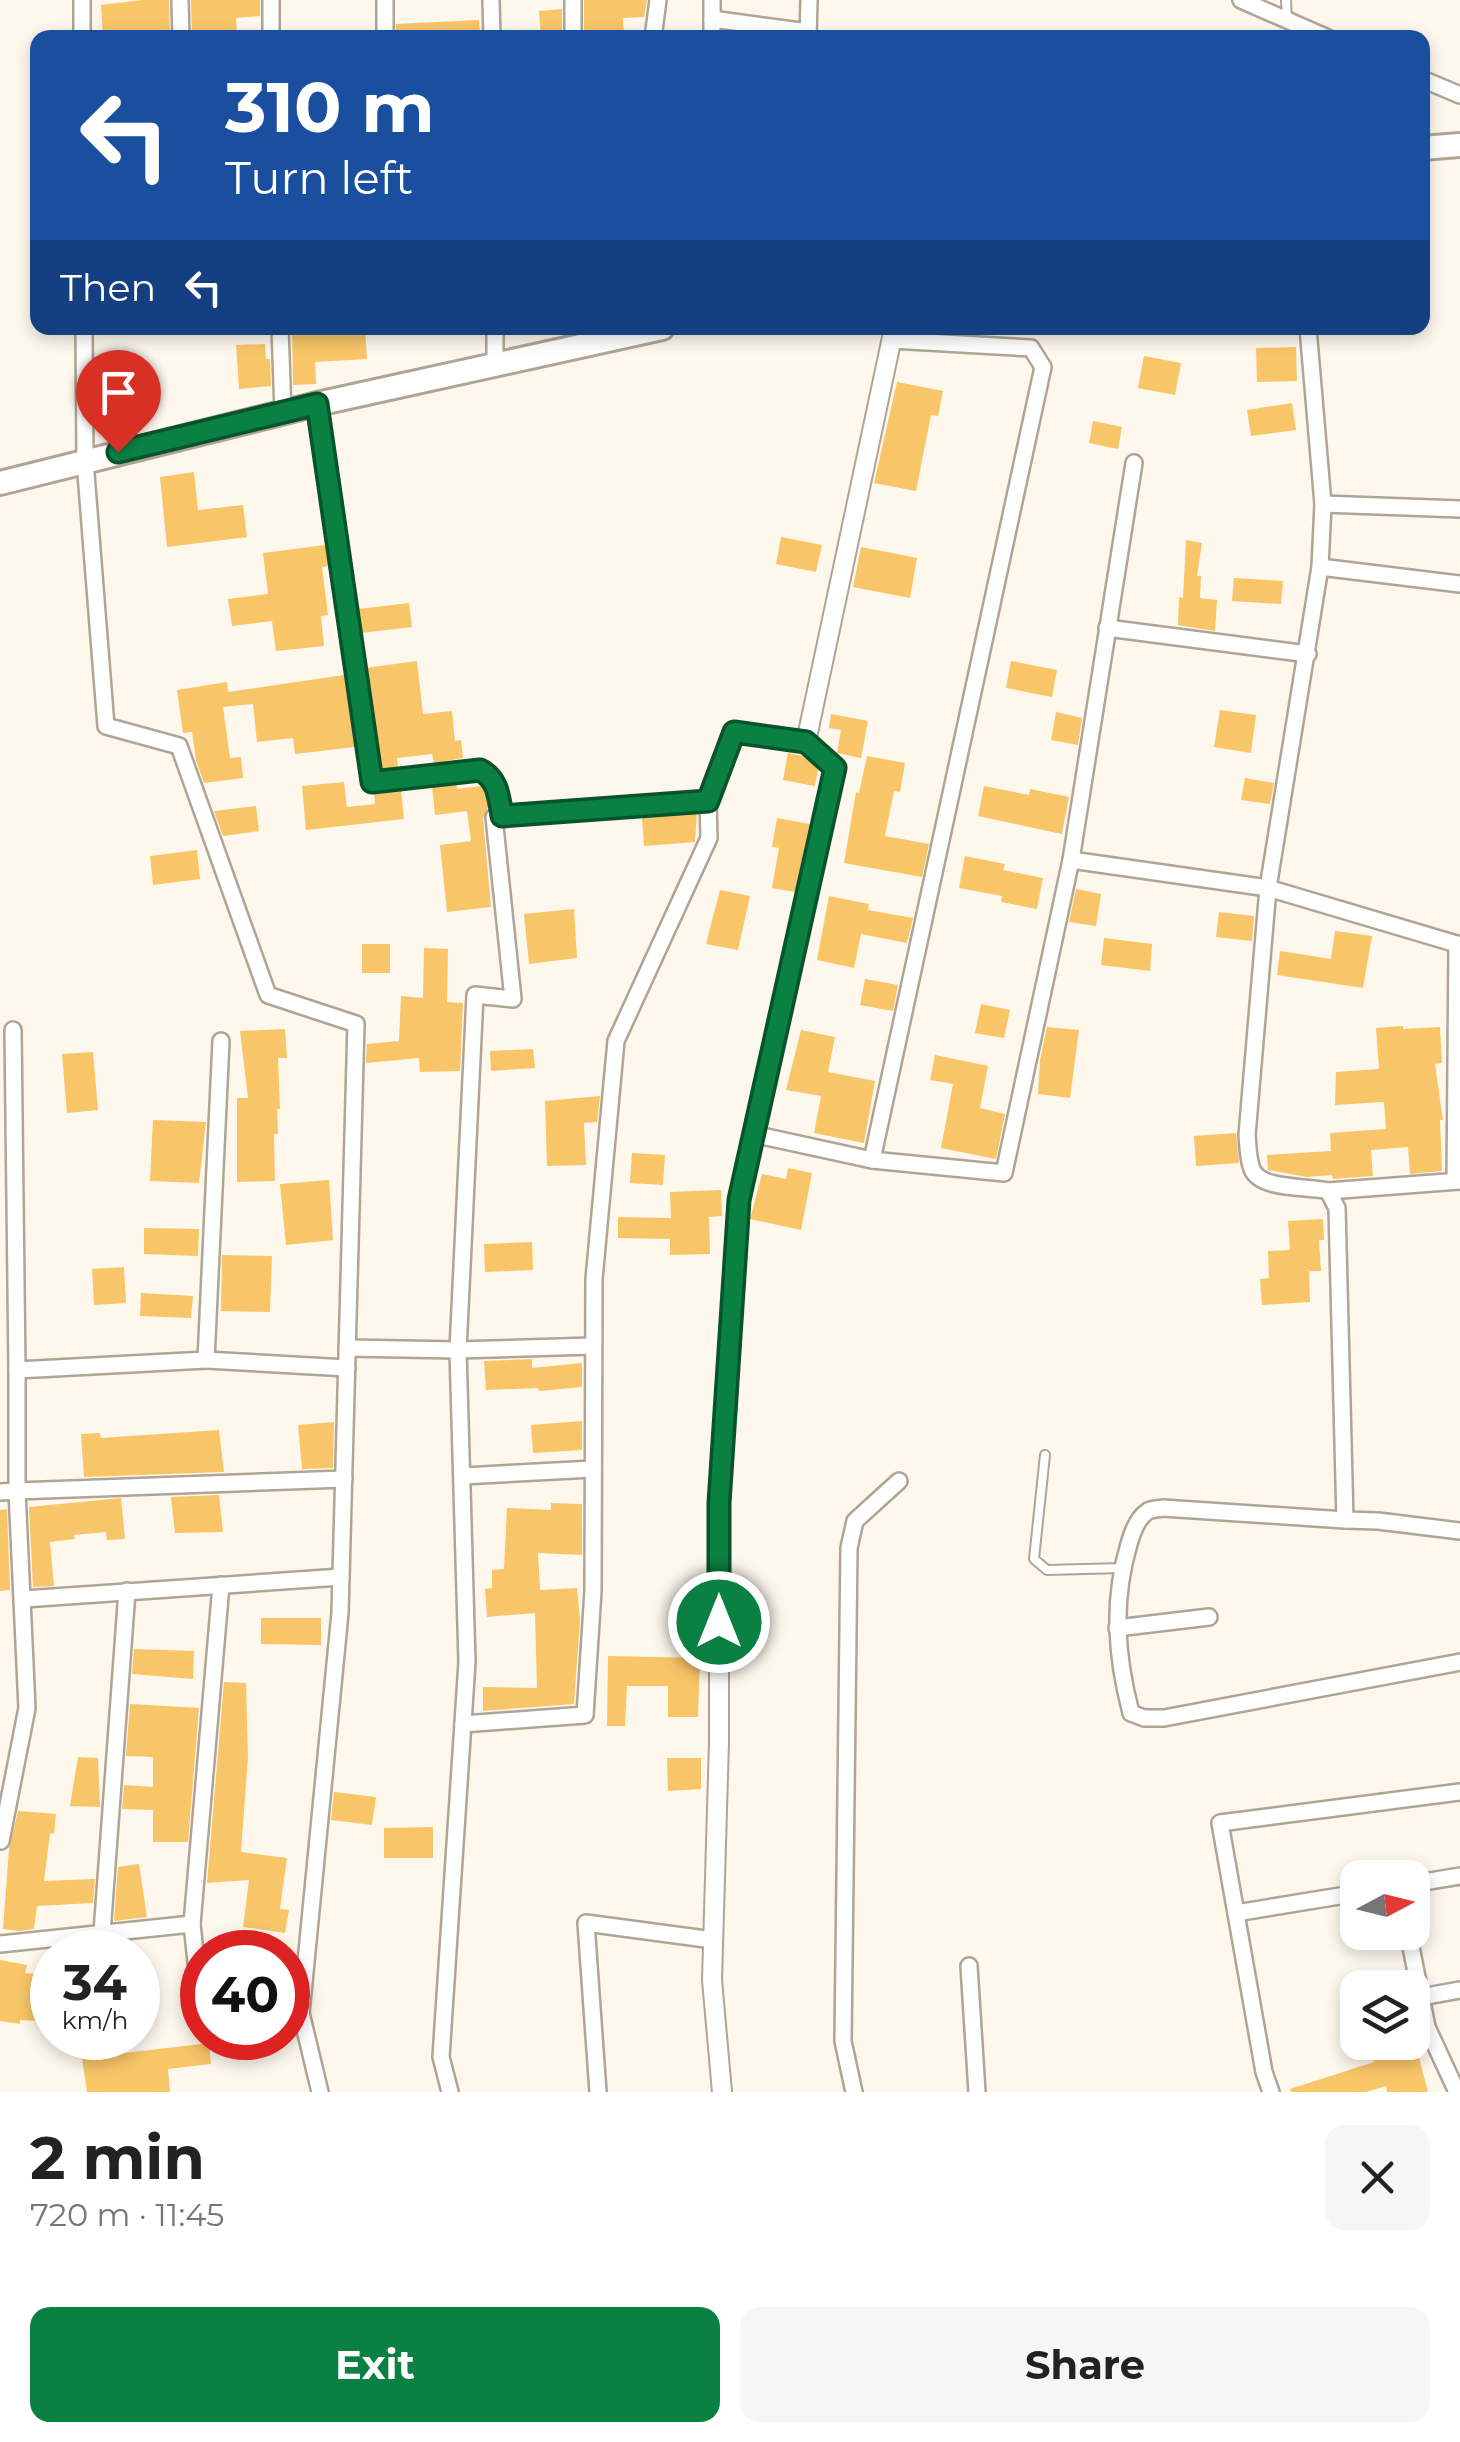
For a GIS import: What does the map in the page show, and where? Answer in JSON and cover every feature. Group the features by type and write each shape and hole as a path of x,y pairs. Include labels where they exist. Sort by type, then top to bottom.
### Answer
{"main road":[{"path":"1430,146 1458,140"},
{"path":"0,482 495,363 584,335"}],"street":[{"path":"82,0 82,30"},
{"path":"180,0 182,30"},
{"path":"271,0 271,30"},
{"path":"384,0 385,30"},
{"path":"491,0 492,30"},
{"path":"573,0 573,30"},
{"path":"654,30 658,0"},
{"path":"712,0 712,30"},
{"path":"808,30 809,0"},
{"path":"1242,0 1310,30"},
{"path":"712,18 780,30"},
{"path":"1430,82 1460,95"},
{"path":"84,335 86,461 106,726 179,746 268,995 356,1024 340,1614 303,1930"},
{"path":"280,335 283,412"},
{"path":"495,335 495,363"},
{"path":"806,742 892,335"},
{"path":"872,1160 1043,367 1030,348 902,335"},
{"path":"1071,860 1268,888 1458,944 1458,1181 1328,1190 1270,1184 1252,1168 1247,1136 1268,888 1320,567 1323,504 1309,335"},
{"path":"317,404 372,782 480,770 489,774 499,793 502,816"},
{"path":"753,1134 872,1160 1004,1173 1071,860 1134,463"},
{"path":"1323,504 1460,509"},
{"path":"1320,567 1460,584"},
{"path":"1108,628 1308,654"},
{"path":"463,1724 585,1715 593,1591 594,1280 616,1041 710,838 708,801 734,732 806,742 835,768 739,1200 719,1503 720,1742 712,1980 722,2092"},
{"path":"450,2092 441,2057 467,1662 458,1350 475,995 513,999 494,817 708,801"},
{"path":"0,1853 27,1708 24,1598 8,1491 16,1370 8,1258 13,1030"},
{"path":"206,1360 221,1042"},
{"path":"1328,1190 1336,1208 1345,1520"},
{"path":"347,1348 593,1346"},
{"path":"16,1370 206,1360 347,1368"},
{"path":"462,1476 593,1469"},
{"path":"8,1491 344,1479"},
{"path":"854,2092 843,2041 849,1548 855,1521 899,1481"},
{"path":"1460,1531 1378,1520 1163,1508 1148,1511 1134,1527 1122,1568 1117,1628 1122,1678 1131,1713 1144,1718 1164,1718 1460,1662"},
{"path":"24,1598 341,1577"},
{"path":"193,1930 221,1585"},
{"path":"102,1930 127,1592"},
{"path":"1117,1628 1208,1617"},
{"path":"1271,2092 1264,2072 1220,1823 1460,1792"},
{"path":"1430,1881 1460,1876"},
{"path":"1236,1913 1340,1896"},
{"path":"598,2092 586,1922 714,1940"},
{"path":"132,1930 192,1924"},
{"path":"0,1944 30,1941"},
{"path":"969,1966 977,2092"},
{"path":"1430,1995 1460,1990"},
{"path":"1430,2034 1456,2092"},
{"path":"310,2060 320,2092"}],"lane":[{"path":"1286,0 1287,20"},
{"path":"1045,1455 1034,1558 1047,1570 1122,1568"}],"building":[{"path":"169,0 170,30 103,30 101,5"},
{"path":"191,0 260,0 260,16 236,18 237,30 192,30"},
{"path":"584,0 647,0 644,17 623,18 624,30 584,30"},
{"path":"562,9 562,30 540,30 539,11"},
{"path":"479,20 480,30 396,30 396,24"},
{"path":"292,335 365,335 367,359 315,362 316,384 293,385"},
{"path":"265,344 271,386 239,389 236,345"},
{"path":"1296,347 1297,381 1257,382 1256,348"},
{"path":"1144,356 1181,363 1175,395 1138,388"},
{"path":"897,382 943,391 938,416 931,415 916,491 874,483"},
{"path":"1292,403 1296,430 1251,436 1247,410"},
{"path":"1093,421 1122,427 1118,449 1089,443"},
{"path":"194,472 198,510 243,505 247,537 167,547 160,477"},
{"path":"781,537 822,545 816,572 776,564"},
{"path":"1186,540 1202,543 1197,576 1201,576 1200,598 1217,600 1215,631 1178,625"},
{"path":"325,545 328,566 322,567 328,615 321,616 324,646 276,651 272,621 232,626 228,599 268,594 263,553"},
{"path":"861,547 917,558 910,598 853,587"},
{"path":"1234,578 1283,581 1281,604 1232,601"},
{"path":"409,603 412,627 361,633 358,609"},
{"path":"417,661 423,714 452,711 455,741 461,740 463,758 434,763 432,754 397,758 398,767 381,770 366,668"},
{"path":"1011,661 1057,670 1052,697 1006,688"},
{"path":"344,675 355,747 295,754 293,738 257,742 253,704 223,707 230,758 241,757 243,778 204,783 192,732 183,733 177,690 227,682 228,692"},
{"path":"1220,710 1256,715 1251,753 1214,747"},
{"path":"1056,712 1082,718 1078,745 1051,740"},
{"path":"831,714 868,721 861,758 837,753 841,730 829,728"},
{"path":"788,753 803,756 818,769 815,786 783,780"},
{"path":"867,756 905,763 900,792 894,791 885,836 929,844 922,877 844,863 856,792 859,793"},
{"path":"1245,778 1274,783 1270,804 1241,800"},
{"path":"344,782 347,807 375,804 374,793 401,790 404,819 306,830 302,786"},
{"path":"456,783 457,789 482,786 487,799 483,818 491,907 447,912 440,845 471,841 467,811 435,815 432,786"},
{"path":"984,786 1029,795 1030,789 1069,797 1062,834 978,816"},
{"path":"256,806 259,831 223,836 214,811"},
{"path":"697,813 695,842 644,846 642,817"},
{"path":"777,818 810,824 795,892 772,888 779,848 772,847"},
{"path":"197,850 200,879 153,885 150,856"},
{"path":"965,856 1005,864 1003,870 1043,878 1037,909 1001,902 1002,896 959,888"},
{"path":"1076,889 1101,894 1096,926 1069,922"},
{"path":"720,890 750,896 738,950 706,944"},
{"path":"829,896 869,904 868,910 913,918 907,943 861,934 854,968 817,960"},
{"path":"574,909 577,958 529,964 524,914"},
{"path":"1219,912 1254,916 1252,941 1216,937"},
{"path":"1335,931 1372,936 1363,988 1277,975 1280,951 1331,959"},
{"path":"1104,938 1152,944 1150,971 1101,965"},
{"path":"362,944 390,944 390,973 362,973"},
{"path":"424,948 448,949 447,1002 463,1003 460,1071 420,1072 419,1058 366,1063 367,1044 399,1041 401,996 423,998"},
{"path":"865,979 898,985 893,1011 860,1005"},
{"path":"981,1004 1010,1010 1004,1038 975,1033"},
{"path":"1047,1027 1079,1030 1070,1098 1038,1094"},
{"path":"1440,1027 1442,1063 1435,1064 1443,1120 1442,1171 1410,1174 1408,1147 1371,1150 1373,1176 1333,1179 1332,1175 1307,1177 1268,1170 1267,1155 1331,1151 1330,1133 1386,1129 1384,1102 1335,1105 1336,1072 1379,1069 1376,1028"},
{"path":"285,1029 287,1058 278,1058 280,1109 278,1134 274,1134 275,1181 237,1182 237,1098 248,1098 240,1031"},
{"path":"801,1030 835,1037 828,1072 875,1081 864,1143 814,1133 821,1096 786,1090"},
{"path":"533,1049 535,1068 491,1071 490,1051"},
{"path":"93,1052 98,1110 67,1113 62,1054"},
{"path":"935,1055 988,1066 980,1108 1005,1114 996,1159 941,1148 953,1084 930,1080"},
{"path":"600,1096 597,1122 584,1123 586,1165 547,1166 545,1101"},
{"path":"153,1120 206,1122 199,1183 150,1181"},
{"path":"1236,1133 1239,1163 1196,1166 1194,1136"},
{"path":"632,1153 665,1155 663,1185 630,1183"},
{"path":"788,1168 812,1173 801,1230 750,1219 762,1174 786,1179"},
{"path":"329,1180 333,1240 286,1245 280,1184"},
{"path":"721,1190 722,1216 709,1217 710,1254 670,1255 670,1239 618,1238 618,1217 671,1218 670,1192"},
{"path":"1323,1219 1324,1240 1319,1240 1321,1271 1309,1271 1310,1302 1262,1305 1260,1279 1269,1278 1268,1251 1290,1250 1288,1221"},
{"path":"144,1228 199,1229 198,1256 144,1254"},
{"path":"532,1242 533,1270 485,1272 484,1244"},
{"path":"222,1255 272,1256 270,1312 221,1311"},
{"path":"124,1267 126,1303 94,1305 92,1269"},
{"path":"141,1293 193,1296 191,1318 140,1316"},
{"path":"532,1359 532,1368 582,1363 582,1387 486,1390 484,1361"},
{"path":"582,1421 582,1450 533,1453 531,1425"},
{"path":"334,1422 333,1468 302,1469 298,1425"},
{"path":"219,1430 224,1472 84,1477 81,1434 100,1433 101,1438"},
{"path":"219,1495 223,1532 175,1533 171,1497"},
{"path":"121,1498 125,1539 107,1540 106,1532 50,1542 54,1586 33,1587 29,1507"},
{"path":"551,1503 582,1504 582,1555 538,1553 540,1590 577,1588 580,1620 574,1704 483,1711 483,1687 537,1688 535,1613 487,1617 485,1589 492,1588 492,1570 504,1569 507,1508 551,1510"},
{"path":"7,1509 10,1590 0,1591 0,1510"},
{"path":"261,1618 321,1618 321,1645 261,1644"},
{"path":"134,1649 194,1651 193,1679 132,1674"},
{"path":"608,1656 700,1658 698,1717 668,1717 668,1686 627,1686 625,1726 607,1726"},
{"path":"224,1682 246,1683 248,1757 241,1852 287,1858 280,1909 289,1910 286,1930 243,1927 249,1880 207,1883"},
{"path":"130,1704 199,1708 188,1842 153,1842 153,1810 122,1809 124,1785 153,1787 153,1757 126,1756"},
{"path":"78,1757 98,1758 100,1807 70,1806"},
{"path":"667,1758 701,1758 701,1789 668,1791"},
{"path":"334,1792 376,1797 372,1825 331,1820"},
{"path":"18,1811 56,1814 44,1881 95,1879 93,1903 37,1906 34,1929 19,1931 3,1929 9,1849"},
{"path":"433,1827 433,1858 384,1858 384,1828"},
{"path":"139,1864 147,1917 114,1921 118,1867"},
{"path":"0,1960 27,1965 30,2021 20,2020 20,2024 0,2021"},
{"path":"180,2046 180,2060 211,2060 211,2064 168,2069 170,2092 87,2092 82,2060 160,2060 160,2049"},
{"path":"1420,2060 1428,2092 1387,2092 1386,2086 1366,2092 1291,2092 1290,2089 1374,2062"}],"route":[{"path":"118,452 317,404 372,782 480,770 489,774 499,793 502,816 708,801 734,732 806,742 835,768 739,1200 719,1503 719,1622"}]}
